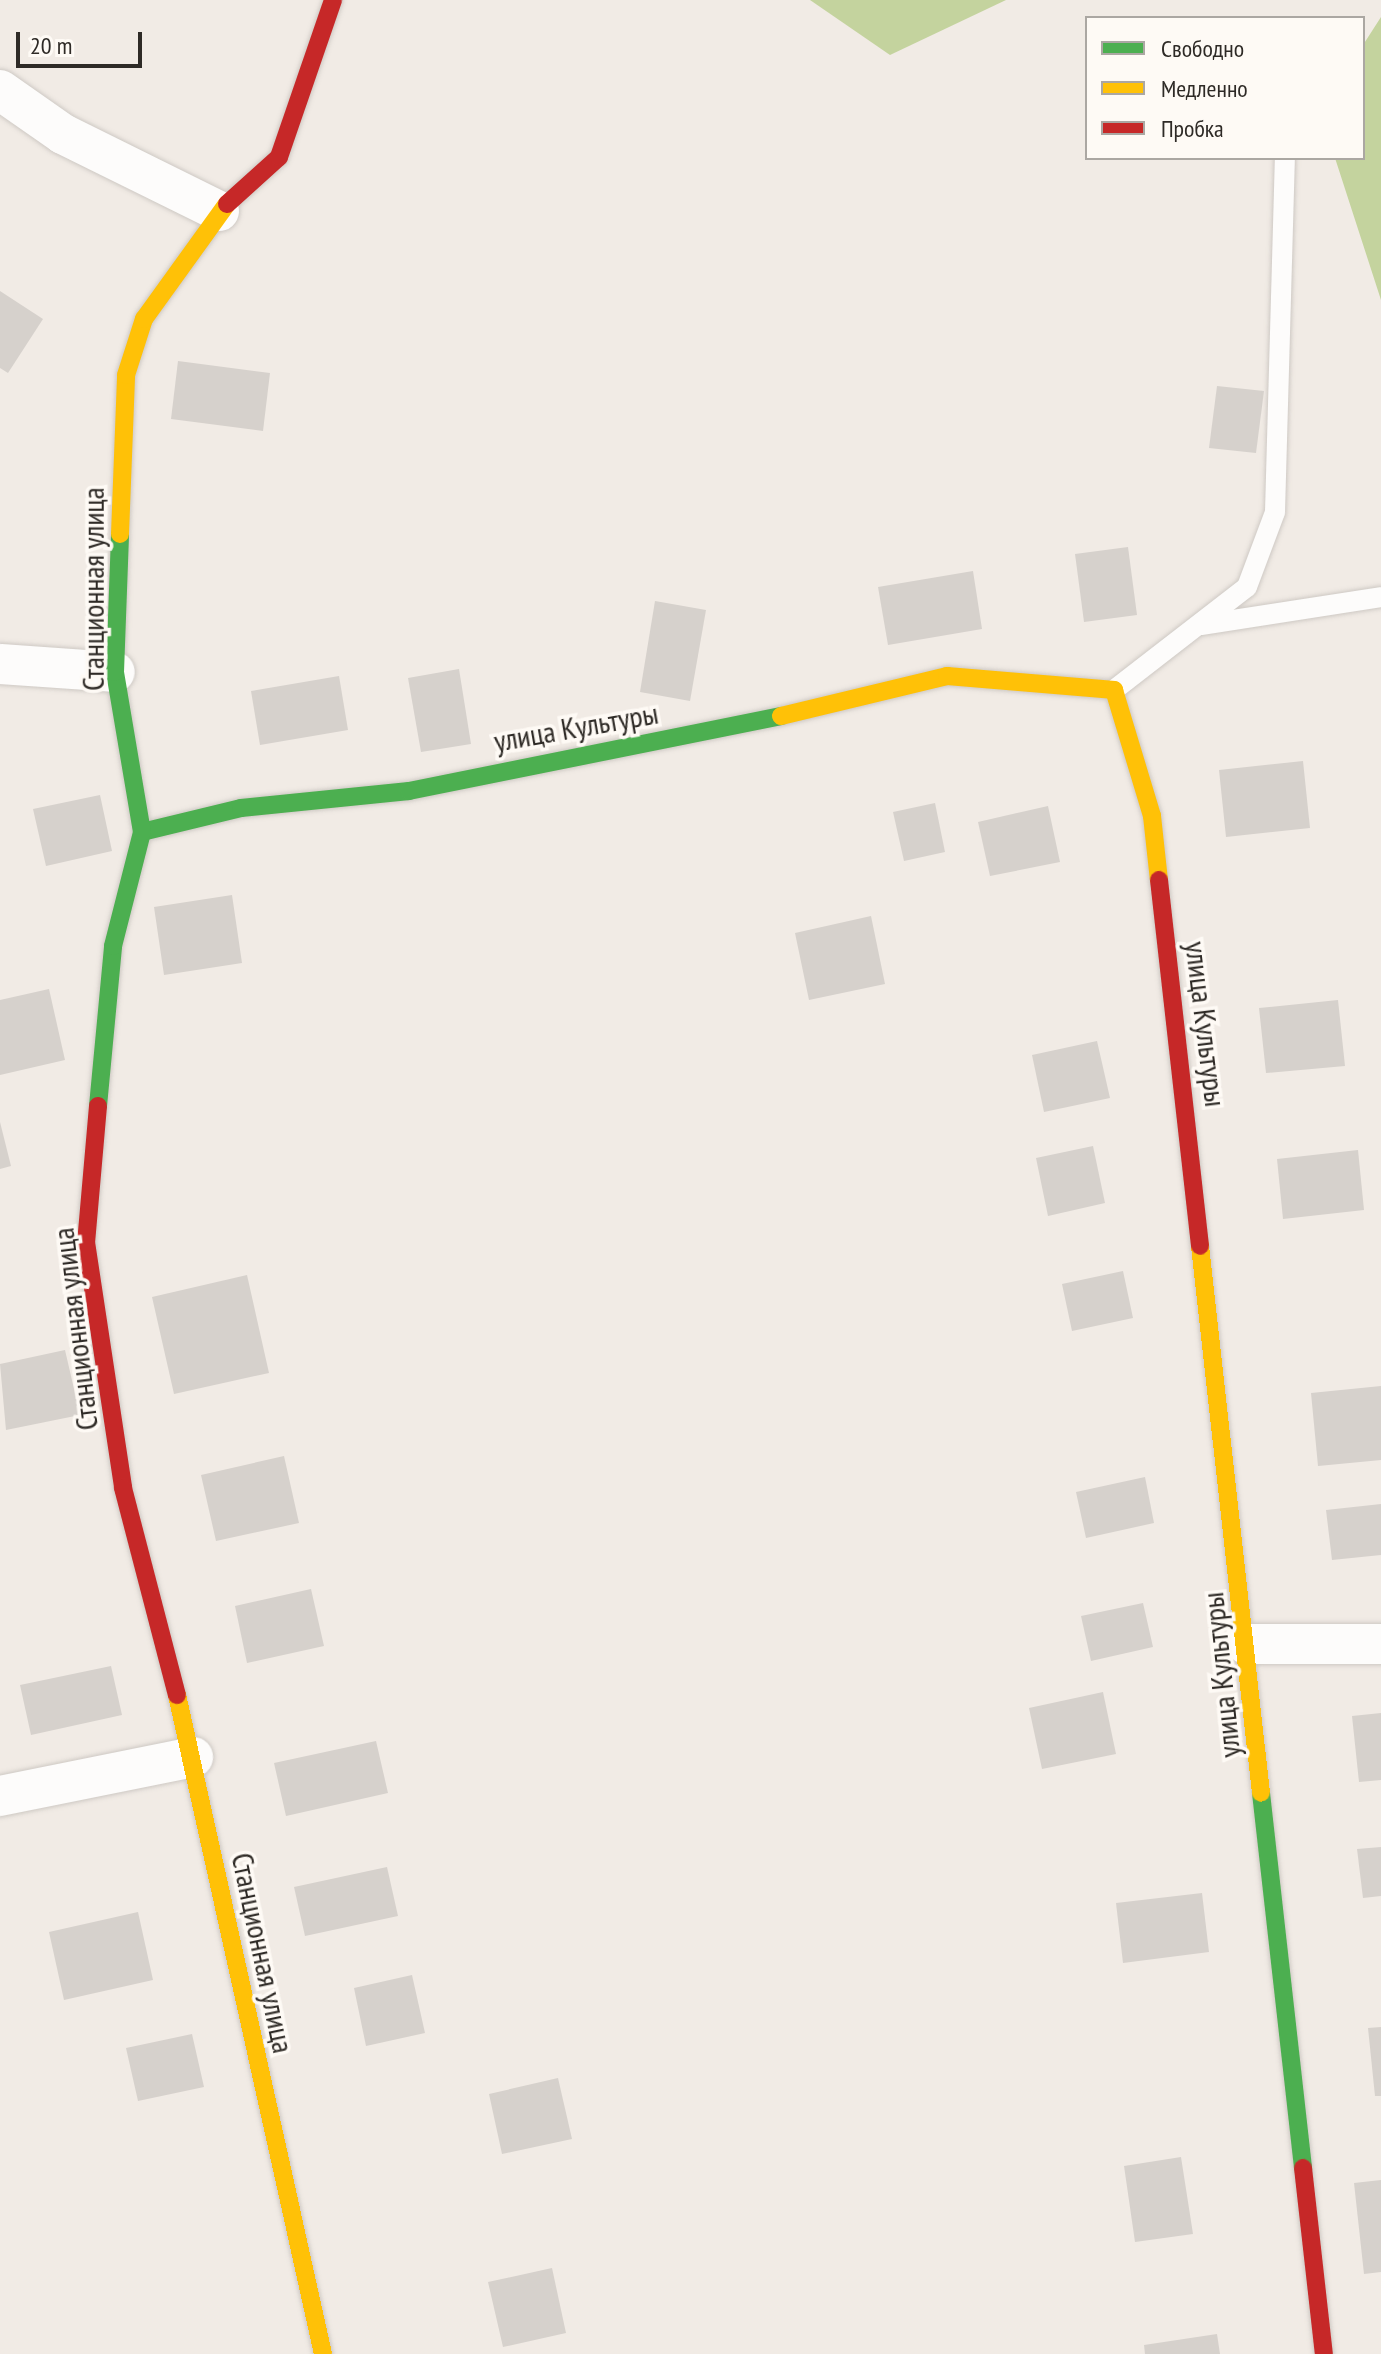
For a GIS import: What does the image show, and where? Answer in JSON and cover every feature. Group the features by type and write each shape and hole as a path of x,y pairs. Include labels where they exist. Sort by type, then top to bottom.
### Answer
{"street":[{"name":"Станционная улица","path":"323,2354 193,1757 123,1488 86,1242 113,946 142,832 115,672 126,375 144,319 219,211 279,157 333,0"},
{"path":"0,90 63,134 219,211"},
{"path":"0,664 115,672"},
{"name":"улица Культуры","path":"142,832 241,808 409,791 727,729 947,676 1114,690 1152,816 1324,2354"},
{"path":"1246,1644 1381,1644"},
{"path":"0,1796 193,1757"}],"lane":[{"path":"1114,690 1247,587 1275,512 1285,160"},
{"path":"1197,626 1381,597"}],"green space":[{"path":"810,0 1006,0 890,55"},
{"path":"1381,17 1381,300 1336,160 1365,160 1365,42"}],"building":[{"path":"0,291 43,319 8,373 0,368"},
{"path":"178,361 270,373 263,431 171,419"},
{"path":"1217,386 1264,391 1256,453 1209,448"},
{"path":"1128,547 1137,615 1084,622 1075,554"},
{"path":"973,571 982,629 888,645 878,587"},
{"path":"655,601 706,610 690,701 640,692"},
{"path":"459,669 471,744 421,752 408,678"},
{"path":"339,676 348,730 260,745 251,691"},
{"path":"1303,761 1310,828 1226,837 1219,770"},
{"path":"100,795 112,851 46,866 33,809"},
{"path":"935,803 945,852 904,861 893,812"},
{"path":"1048,806 1060,862 990,876 978,822"},
{"path":"232,895 242,963 164,975 154,907"},
{"path":"871,916 885,984 809,1000 795,933"},
{"path":"49,989 65,1060 0,1075 0,1000"},
{"path":"1338,1000 1345,1066 1266,1073 1259,1008"},
{"path":"1097,1041 1110,1098 1044,1112 1032,1055"},
{"path":"0,1122 11,1166 0,1169"},
{"path":"1093,1146 1105,1203 1048,1216 1036,1158"},
{"path":"1358,1150 1364,1210 1283,1219 1277,1159"},
{"path":"1123,1271 1133,1318 1072,1331 1062,1284"},
{"path":"247,1275 269,1373 174,1394 152,1297"},
{"path":"65,1350 80,1415 6,1430 0,1364"},
{"path":"1381,1386 1381,1460 1318,1466 1311,1393"},
{"path":"284,1456 299,1523 216,1541 201,1475"},
{"path":"1145,1477 1154,1523 1086,1538 1076,1492"},
{"path":"1381,1504 1381,1555 1332,1560 1326,1510"},
{"path":"311,1589 324,1646 247,1663 235,1606"},
{"path":"1143,1603 1153,1647 1091,1661 1081,1616"},
{"path":"111,1666 122,1715 31,1735 20,1685"},
{"path":"1103,1692 1116,1754 1042,1769 1029,1708"},
{"path":"1381,1713 1381,1780 1359,1782 1352,1716"},
{"path":"376,1741 388,1793 286,1816 274,1763"},
{"path":"1381,1847 1381,1896 1363,1898 1357,1849"},
{"path":"387,1867 398,1916 305,1936 294,1887"},
{"path":"1202,1893 1209,1952 1123,1963 1116,1903"},
{"path":"138,1912 153,1980 64,2000 49,1932"},
{"path":"412,1975 425,2033 366,2046 354,1988"},
{"path":"1381,2027 1381,2096 1375,2096 1368,2028"},
{"path":"192,2034 204,2087 138,2101 126,2048"},
{"path":"558,2078 572,2139 502,2154 489,2094"},
{"path":"1181,2157 1193,2234 1135,2242 1124,2166"},
{"path":"1381,2180 1381,2272 1364,2274 1354,2183"},
{"path":"552,2268 566,2333 503,2347 488,2282"},
{"path":"1217,2334 1220,2354 1145,2354 1144,2345"}],"traffic: fast":[{"path":"98,1106 113,946 142,832 115,672 120,534"},
{"path":"142,832 241,808 409,791 781,716"},
{"path":"1261,1793 1303,2168"}],"traffic: slow":[{"path":"120,534 126,375 144,319 227,204"},
{"path":"781,716 947,676 1114,690 1152,816 1159,880"},
{"path":"1200,1246 1261,1793"},
{"path":"177,1695 323,2354"}],"traffic: jam":[{"path":"227,204 279,157 333,0"},
{"path":"1159,880 1200,1246"},
{"path":"98,1106 86,1242 123,1488 177,1695"},
{"path":"1303,2168 1324,2354"}]}
